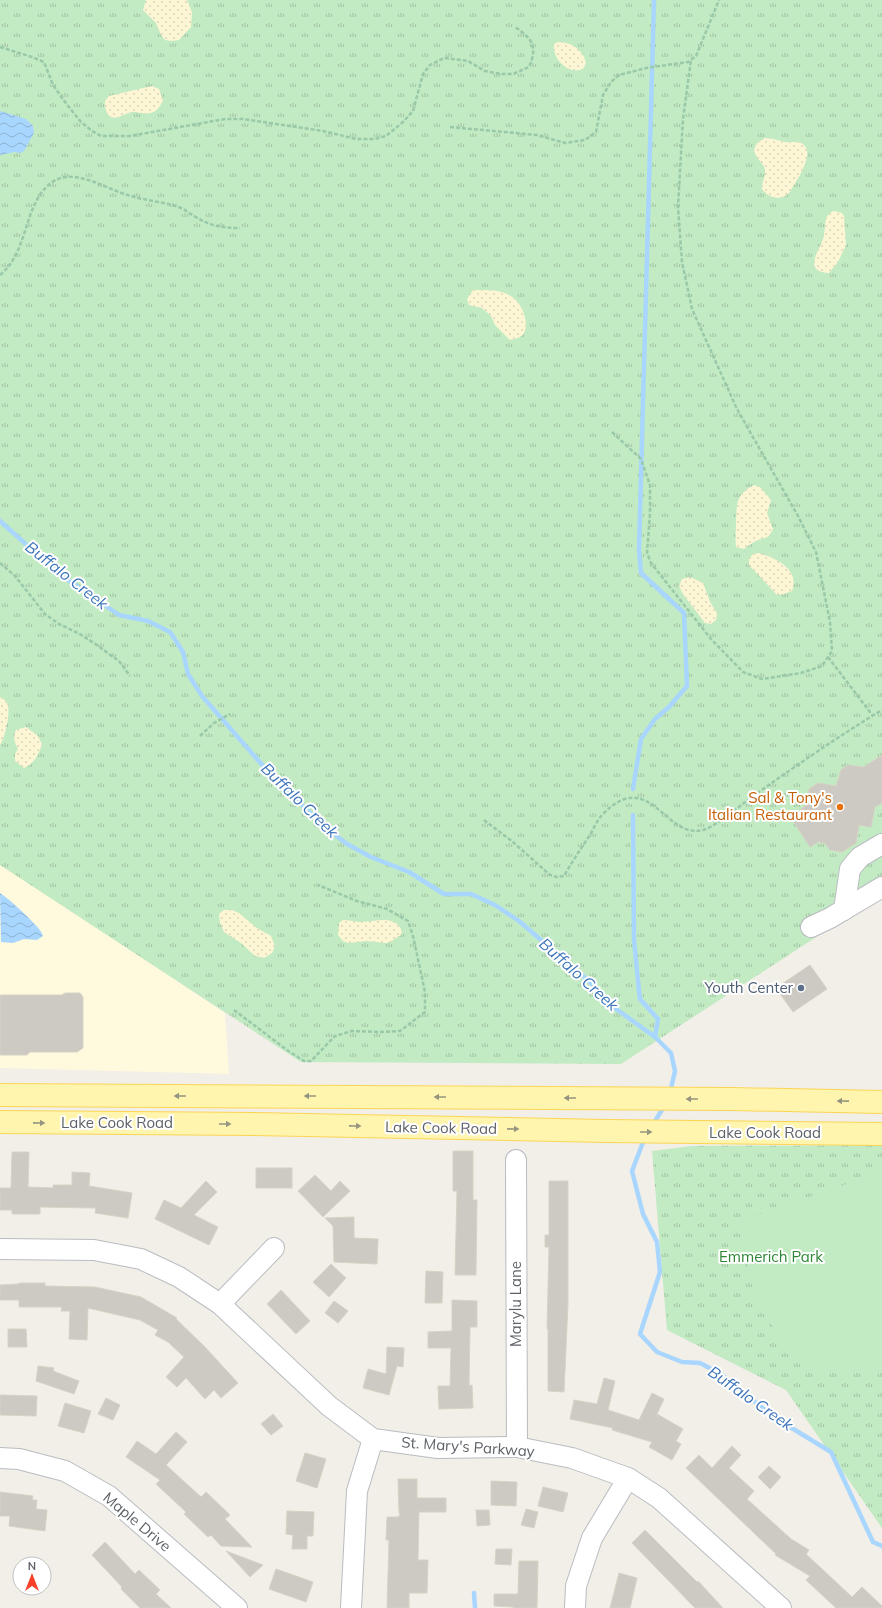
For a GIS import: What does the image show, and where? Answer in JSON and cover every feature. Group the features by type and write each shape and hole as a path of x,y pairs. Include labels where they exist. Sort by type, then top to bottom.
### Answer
{"main road":[{"name":"Lake Cook Road","path":"0,1095 609,1098 882,1102"},
{"name":"Lake Cook Road","path":"0,1122 254,1124 731,1133 882,1134"}],"street":[{"path":"844,910 850,869 860,857 882,844"},
{"path":"811,927 830,918 882,887"},
{"name":"Marylu Lane","path":"516,1160 517,1447"},
{"path":"220,1304 274,1248"},
{"name":"St. Mary's Parkway","path":"0,1249 94,1250 141,1259 179,1277 220,1304 329,1406 373,1439 438,1448 517,1447 572,1458 628,1478 659,1498 781,1608"},
{"path":"351,1608 357,1490 373,1439"},
{"name":"Maple Drive","path":"0,1458 19,1458 65,1471 109,1496 237,1608"},
{"path":"575,1608 576,1586 592,1538 628,1478"}],"path":[{"path":"450,127 537,135 565,143 585,140 596,132 603,95 611,82 619,75 646,68 688,62 696,56 719,0"},
{"path":"0,47 44,62 54,85 65,102 81,122 92,131 102,136 130,136 225,119 243,119 323,130 356,139 375,139 386,136 413,111 423,74 430,65 444,58 468,61 485,70 501,74 513,74 529,67 533,58 531,41 525,34 515,27"},
{"path":"612,432 641,459 650,485 650,513 647,553 651,563 711,639 743,672 762,679 808,671 822,666 832,650 830,622 816,552 798,516 737,409 692,309 682,262 678,207 683,119 691,60"},
{"path":"0,275 15,255 23,239 41,192 59,178 74,177 96,183 130,196 182,208 216,227 240,228"},
{"path":"0,563 15,576 45,614 59,624 94,643 119,661 130,676"},
{"path":"828,657 873,716"},
{"path":"484,820 513,842 550,875 557,877 564,876 601,816 614,804 628,798 644,800 676,824 690,830 703,830 740,807 796,766 882,710"},
{"path":"200,736 214,723 230,714"},
{"path":"234,1010 286,1050 304,1061 312,1061 336,1036 342,1033 352,1031 400,1031 425,1012 425,992 413,936 408,921 387,908 357,902 318,885"}],"shaded area":[{"path":"0,864 225,1013 229,1074 0,1068"}],"green space":[{"path":"0,0 882,0 882,887 844,919 621,1064 301,1062 0,865"},
{"name":"Emmerich Park","path":"882,1145 882,1528 786,1390 667,1330 652,1151 692,1146"},
{"path":"882,1172 882,1367 869,1370 825,1369 805,1362 777,1333 757,1300 741,1244 739,1221"}],"sand":[{"path":"146,0 187,0 192,12 191,27 179,40 165,40 156,23 143,10"},
{"path":"558,42 568,43 580,51 585,58 586,63 583,69 572,70 567,68 558,60 554,50 554,44"},
{"path":"152,86 159,89 163,100 160,107 155,111 149,113 133,112 113,118 107,113 105,104 106,99 109,96"},
{"path":"765,138 802,143 807,150 806,162 800,176 790,192 783,197 772,197 762,189 765,170 754,150 757,143"},
{"path":"834,211 842,213 844,216 846,245 838,262 829,273 820,271 814,264 824,235 828,215"},
{"path":"473,290 496,291 505,293 513,298 521,306 525,317 526,328 523,335 510,340 495,325 491,316 482,308 469,305 467,299"},
{"path":"754,485 760,487 771,500 767,513 773,529 770,535 756,541 744,549 736,547 737,505 743,492"},
{"path":"759,553 773,558 790,571 794,584 792,591 777,595 749,565 749,559 753,554"},
{"path":"690,577 703,583 710,602 717,613 716,620 711,624 705,623 683,594 679,586 682,579"},
{"path":"0,697 8,704 8,720 0,745"},
{"path":"26,727 38,736 42,744 36,758 31,764 24,768 15,761 15,754 18,749 14,737 16,730"},
{"path":"224,910 232,910 239,913 257,928 271,936 275,946 272,953 264,958 255,956 241,943 224,932 220,923 219,914"},
{"path":"343,920 362,922 379,920 390,921 399,926 402,931 401,935 386,943 367,941 348,943 343,941 338,935 339,923"}],"water":[{"path":"0,111 26,119 33,126 34,133 24,151 20,153 15,152 0,155"},
{"path":"0,893 32,921 43,936 37,940 24,939 13,943 1,942"}],"building":[{"name":"Sal & Tony's Italian Restaurant","path":"882,755 882,803 875,807 871,827 859,825 856,843 842,852 830,850 824,842 821,844 820,841 810,847 791,818 800,813 799,811 805,806 809,789 818,783 836,786 841,770 848,765 864,767"},
{"name":"Youth Center","path":"810,965 827,989 793,1012 776,988"},
{"path":"65,993 80,993 83,997 83,1048 77,1052 30,1052 27,1055 0,1055 0,995 62,995"},
{"path":"453,1151 473,1151 473,1200 477,1200 476,1275 455,1275 457,1191 453,1191"},
{"path":"12,1152 29,1152 28,1187 53,1188 53,1185 72,1185 72,1172 90,1173 89,1186 132,1193 128,1218 95,1213 96,1208 40,1207 40,1214 12,1214 12,1210 0,1210 0,1188 11,1188"},
{"path":"256,1168 292,1168 292,1188 256,1188"},
{"path":"315,1175 331,1191 340,1181 350,1191 323,1217 298,1191"},
{"path":"206,1181 217,1192 194,1215 218,1227 209,1245 155,1219 164,1200 181,1208"},
{"path":"549,1181 568,1181 568,1304 564,1392 548,1391 547,1329 549,1247 545,1247 545,1235 549,1235"},
{"path":"354,1217 354,1238 378,1239 377,1264 334,1262 333,1226 325,1218"},
{"path":"331,1264 346,1278 329,1297 313,1282"},
{"path":"426,1271 443,1272 442,1303 425,1303"},
{"path":"45,1283 45,1286 95,1287 141,1297 177,1318 176,1319 204,1346 238,1383 221,1398 214,1390 205,1399 186,1378 177,1387 166,1377 184,1357 168,1342 155,1335 158,1330 140,1320 88,1308 87,1340 69,1339 70,1311 61,1311 62,1307 19,1307 19,1300 0,1300 0,1285"},
{"path":"281,1290 310,1321 296,1334 267,1304"},
{"path":"452,1300 477,1301 477,1327 470,1327 469,1386 472,1385 473,1408 439,1409 438,1386 450,1386 451,1348 428,1348 428,1332 452,1331"},
{"path":"334,1301 348,1311 338,1323 325,1313"},
{"path":"8,1329 26,1329 27,1347 8,1347"},
{"path":"387,1347 404,1348 403,1367 397,1366 389,1395 363,1388 368,1369 386,1374"},
{"path":"38,1366 54,1368 53,1371 79,1381 74,1394 36,1381"},
{"path":"604,1378 615,1381 608,1410 639,1420 652,1393 664,1399 657,1414 683,1429 676,1441 681,1444 672,1460 649,1447 652,1442 612,1430 613,1428 570,1419 574,1400 597,1404"},
{"path":"0,1395 37,1396 36,1416 0,1415"},
{"path":"106,1398 120,1405 113,1420 98,1414"},
{"path":"65,1403 91,1411 84,1433 58,1426"},
{"path":"273,1414 283,1426 271,1435 261,1424"},
{"path":"176,1432 187,1442 166,1465 201,1497 206,1492 230,1515 225,1519 252,1547 221,1546 211,1535 208,1537 184,1514 186,1512 156,1484 160,1480 126,1457 137,1441 156,1454"},
{"path":"732,1446 741,1455 729,1468 754,1491 747,1499 791,1539 809,1550 806,1554 852,1597 862,1587 882,1606 882,1608 836,1608 806,1580 810,1576 775,1555 776,1554 686,1468 699,1455 712,1468"},
{"path":"305,1453 326,1459 317,1488 296,1481"},
{"path":"769,1466 781,1477 770,1489 758,1477"},
{"path":"398,1479 417,1479 417,1498 446,1498 446,1512 419,1512 418,1560 428,1560 427,1593 409,1593 409,1608 387,1608 389,1540 386,1540 387,1517 399,1517 399,1515 401,1515 399,1513"},
{"path":"491,1481 517,1482 516,1506 491,1505"},
{"path":"543,1487 568,1493 563,1512 538,1506"},
{"path":"0,1492 33,1496 32,1500 37,1500 36,1509 47,1510 45,1531 9,1526 10,1516 0,1516"},
{"path":"526,1509 538,1512 534,1528 521,1525"},
{"path":"476,1510 489,1510 490,1525 477,1526"},
{"path":"287,1511 314,1512 313,1536 307,1536 307,1549 292,1549 293,1535 286,1534"},
{"path":"645,1530 697,1582 698,1581 723,1608 695,1608 632,1543"},
{"path":"105,1542 135,1574 139,1570 160,1590 156,1594 171,1608 140,1608 121,1589 122,1587 92,1555"},
{"path":"496,1549 512,1549 511,1565 495,1564"},
{"path":"226,1551 263,1565 250,1577"},
{"path":"519,1561 538,1561 537,1608 494,1606 494,1594 518,1594"},
{"path":"276,1569 313,1582 306,1602 269,1589"},
{"path":"619,1573 637,1578 630,1608 610,1608"}],"waterway":[{"path":"633,789 641,739 655,719 669,707 687,686 684,613 641,573 639,550 654,0"},
{"name":"Buffalo Creek","path":"0,521 58,573 119,615 148,621 170,632 183,652 188,674 202,696 271,775 326,828 347,844 371,857 409,872 444,894 471,894 495,905 519,921 592,984 612,1006 655,1037 671,1053 675,1071 670,1093"},
{"path":"633,815 634,940 639,991 640,999 658,1019 655,1037"},
{"name":"Buffalo Creek","path":"652,1126 665,1105"},
{"name":"Buffalo Creek","path":"645,1137 632,1171 643,1214 657,1242 660,1272 640,1334 657,1352 682,1362 700,1363 721,1374 772,1416 831,1452 873,1542 882,1546"},
{"path":"474,1593 475,1608"}],"place":[{"name":"Sal & Tony's Italian Restaurant","path":"840,807"},
{"name":"Youth Center","path":"801,988"}]}
